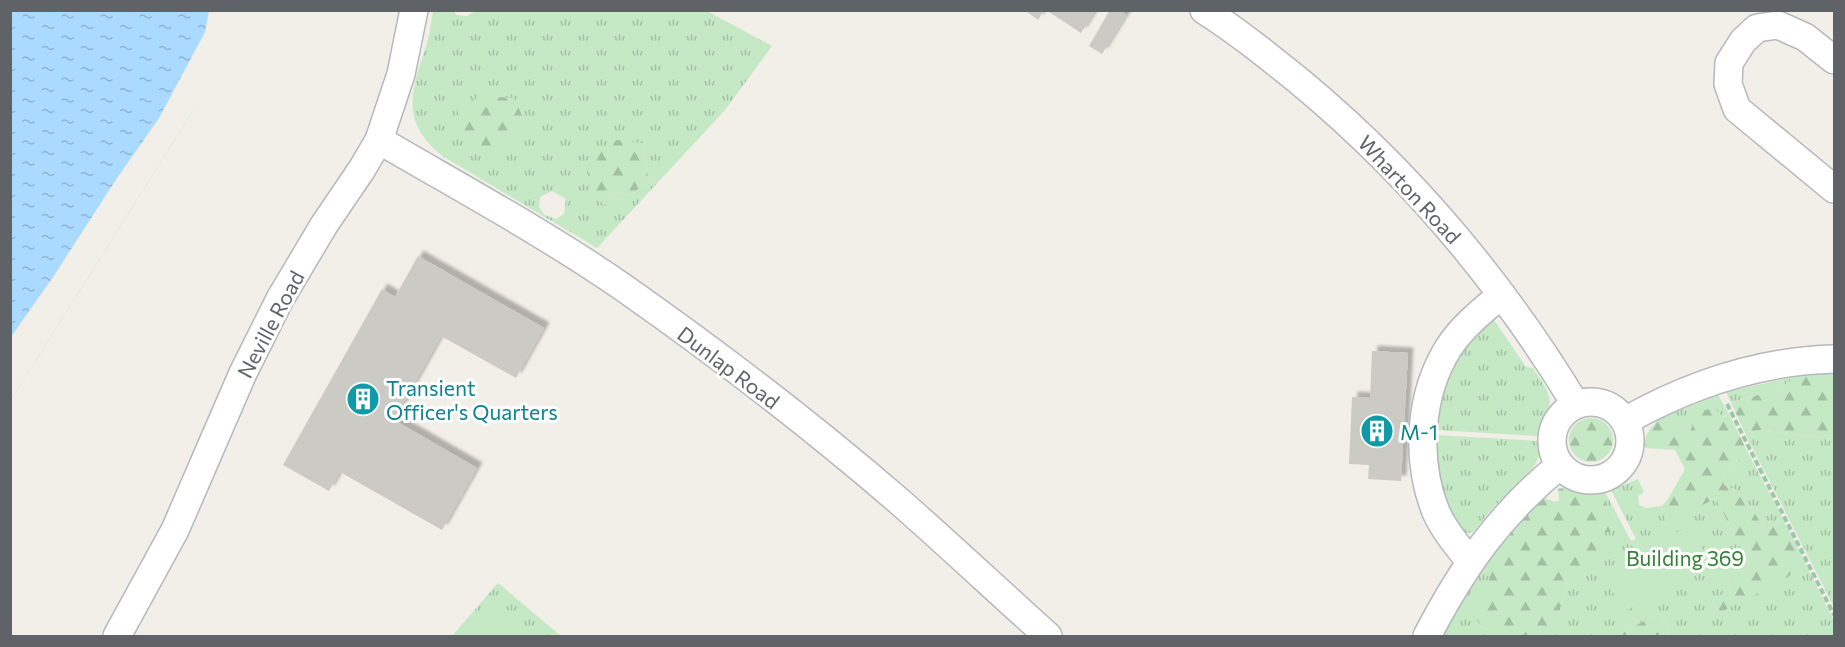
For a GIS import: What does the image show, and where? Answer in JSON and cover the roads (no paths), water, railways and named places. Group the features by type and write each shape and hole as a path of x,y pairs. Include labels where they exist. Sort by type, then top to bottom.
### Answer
{"street":[{"name":"Neville Road","path":"117,636 175,530 243,373 280,299 379,140 401,74 414,10"},
{"name":"Wharton Road","path":"1204,10 1271,58 1325,103 1406,181 1456,237 1501,295 1547,359 1576,405"},
{"path":"1776,20 1834,60"},
{"path":"1776,20 1778,25 1757,28 1743,41 1729,63 1728,84 1737,109 1834,189"},
{"name":"Dunlap Road","path":"379,140 475,195 614,281 715,354 900,502 1048,636"},
{"path":"1470,561 1456,546 1446,530 1430,493 1423,446 1425,417 1428,396 1450,345 1469,322 1501,295"},
{"path":"1625,420 1715,380 1782,364 1834,359"},
{"path":"1592,402 1605,404 1625,420 1631,439 1629,452 1624,464 1615,473 1603,479 1584,480 1572,475 1560,465 1553,450 1553,430 1563,414 1576,405 1592,402"},
{"path":"1427,636 1470,561 1517,504 1560,465"}],"water":[{"path":"11,11 235,11 194,109 11,400"}],"place":[{"name":"Transient Officer's Quarters","path":"363,399"},
{"name":"M-1","path":"1377,431"}],"park label":[{"name":"Building 369","path":"1685,557"}]}
